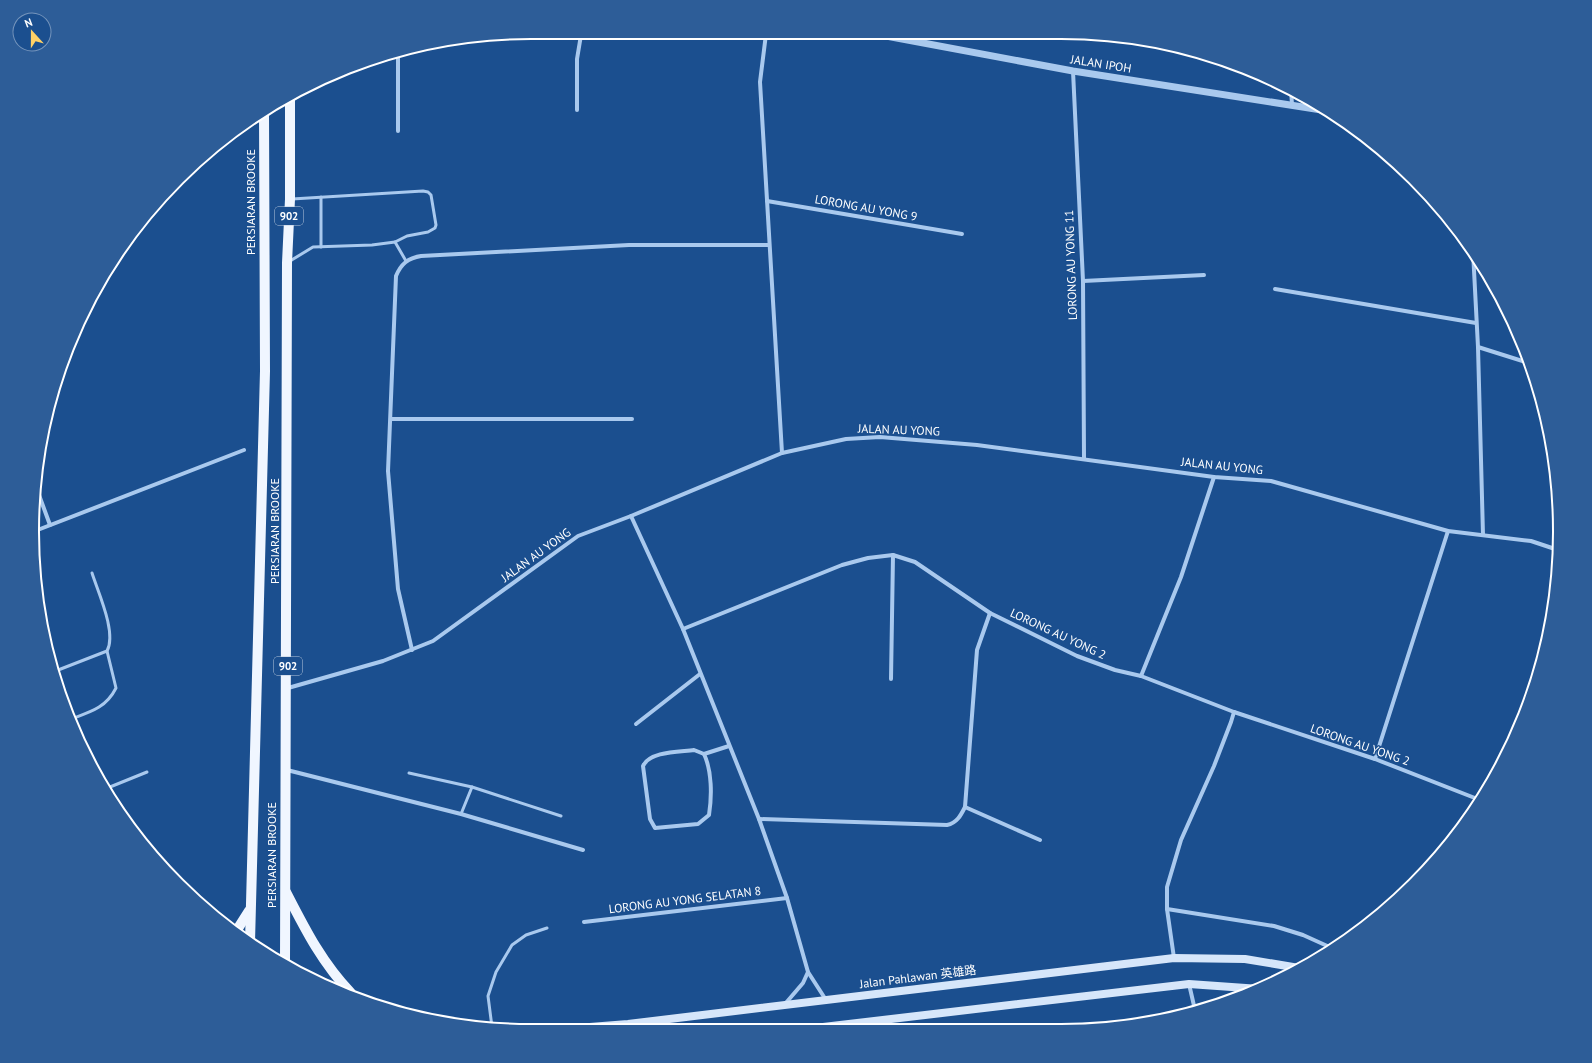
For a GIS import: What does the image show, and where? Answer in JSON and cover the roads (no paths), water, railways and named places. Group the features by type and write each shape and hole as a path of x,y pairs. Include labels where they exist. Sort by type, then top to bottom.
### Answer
{"main road":[{"name":"PERSIARAN BROOKE","path":"285,958 285,770 288,688 287,263 290,199 290,102"},
{"name":"PERSIARAN BROOKE","path":"250,935 249,911 265,371 264,118"},
{"path":"285,890 313,946 347,988"},
{"path":"239,927 249,911"},
{"name":"Jalan Pahlawan 英雄路","path":"628,1024 1174,958 1245,958 1291,966"},
{"path":"849,1024 1189,984 1246,988"}],"street":[{"path":"577,110 577,59 580,39"},
{"path":"765,39 760,82 768,245 782,453"},
{"name":"JALAN IPOH","path":"902,39 1073,71 1311,108"},
{"path":"398,58 398,131"},
{"name":"LORONG AU YONG 11","path":"1073,71 1083,281 1084,458"},
{"path":"1291,97 1292,105"},
{"name":"LORONG AU YONG 9","path":"767,201 962,234"},
{"path":"412,650 398,589 388,471 396,276 399,269 406,262 421,256 629,245 768,245"},
{"path":"1474,265 1483,535"},
{"path":"1083,281 1204,275"},
{"path":"1275,289 1476,323"},
{"path":"1478,347 1523,361"},
{"path":"391,419 632,419"},
{"name":"JALAN AU YONG","path":"288,688 383,661 433,641 578,536 631,516 782,453 846,439 880,437 977,444 1214,477 1271,481 1448,531 1531,541 1552,548"},
{"path":"39,529 244,450"},
{"path":"1141,676 1181,577 1214,477"},
{"path":"40,496 50,525"},
{"path":"631,516 683,629 759,819 787,898 808,972 827,1000"},
{"path":"1375,759 1448,531"},
{"path":"891,679 893,555"},
{"name":"LORONG AU YONG 2","path":"683,629 842,565 868,558 893,555 915,562 990,613 1077,656 1115,670 1141,676 1234,712 1375,759 1475,798"},
{"path":"759,819 950,825 960,817 965,807 976,650 990,613"},
{"path":"636,724 700,674"},
{"path":"1174,958 1167,909 1167,887 1182,840 1232,722 1234,712"},
{"path":"704,754 709,774 709,815 698,824 655,828 650,819 643,766 646,761 654,756 694,750 704,754 729,746"},
{"path":"285,770 461,814 583,850"},
{"path":"965,807 1040,840"},
{"name":"LORONG AU YONG SELATAN 8","path":"584,922 787,898"},
{"path":"1167,909 1274,926 1303,935 1327,946"},
{"path":"784,1005 802,983 808,972"},
{"path":"1189,984 1195,1005"}],"lane":[{"path":"287,263 313,247 372,245 395,242 402,237 428,232 435,228 431,195 428,192 290,199"},
{"path":"321,198 321,247"},
{"path":"395,242 406,262"},
{"path":"59,670 107,651 110,646 110,628 92,572"},
{"path":"75,718 99,709 111,698 116,688 107,651"},
{"path":"111,787 147,772"},
{"path":"409,773 472,787 561,816"},
{"path":"461,814 472,787"},
{"path":"491,1022 488,996 496,972 512,945 526,935 547,928"}]}
